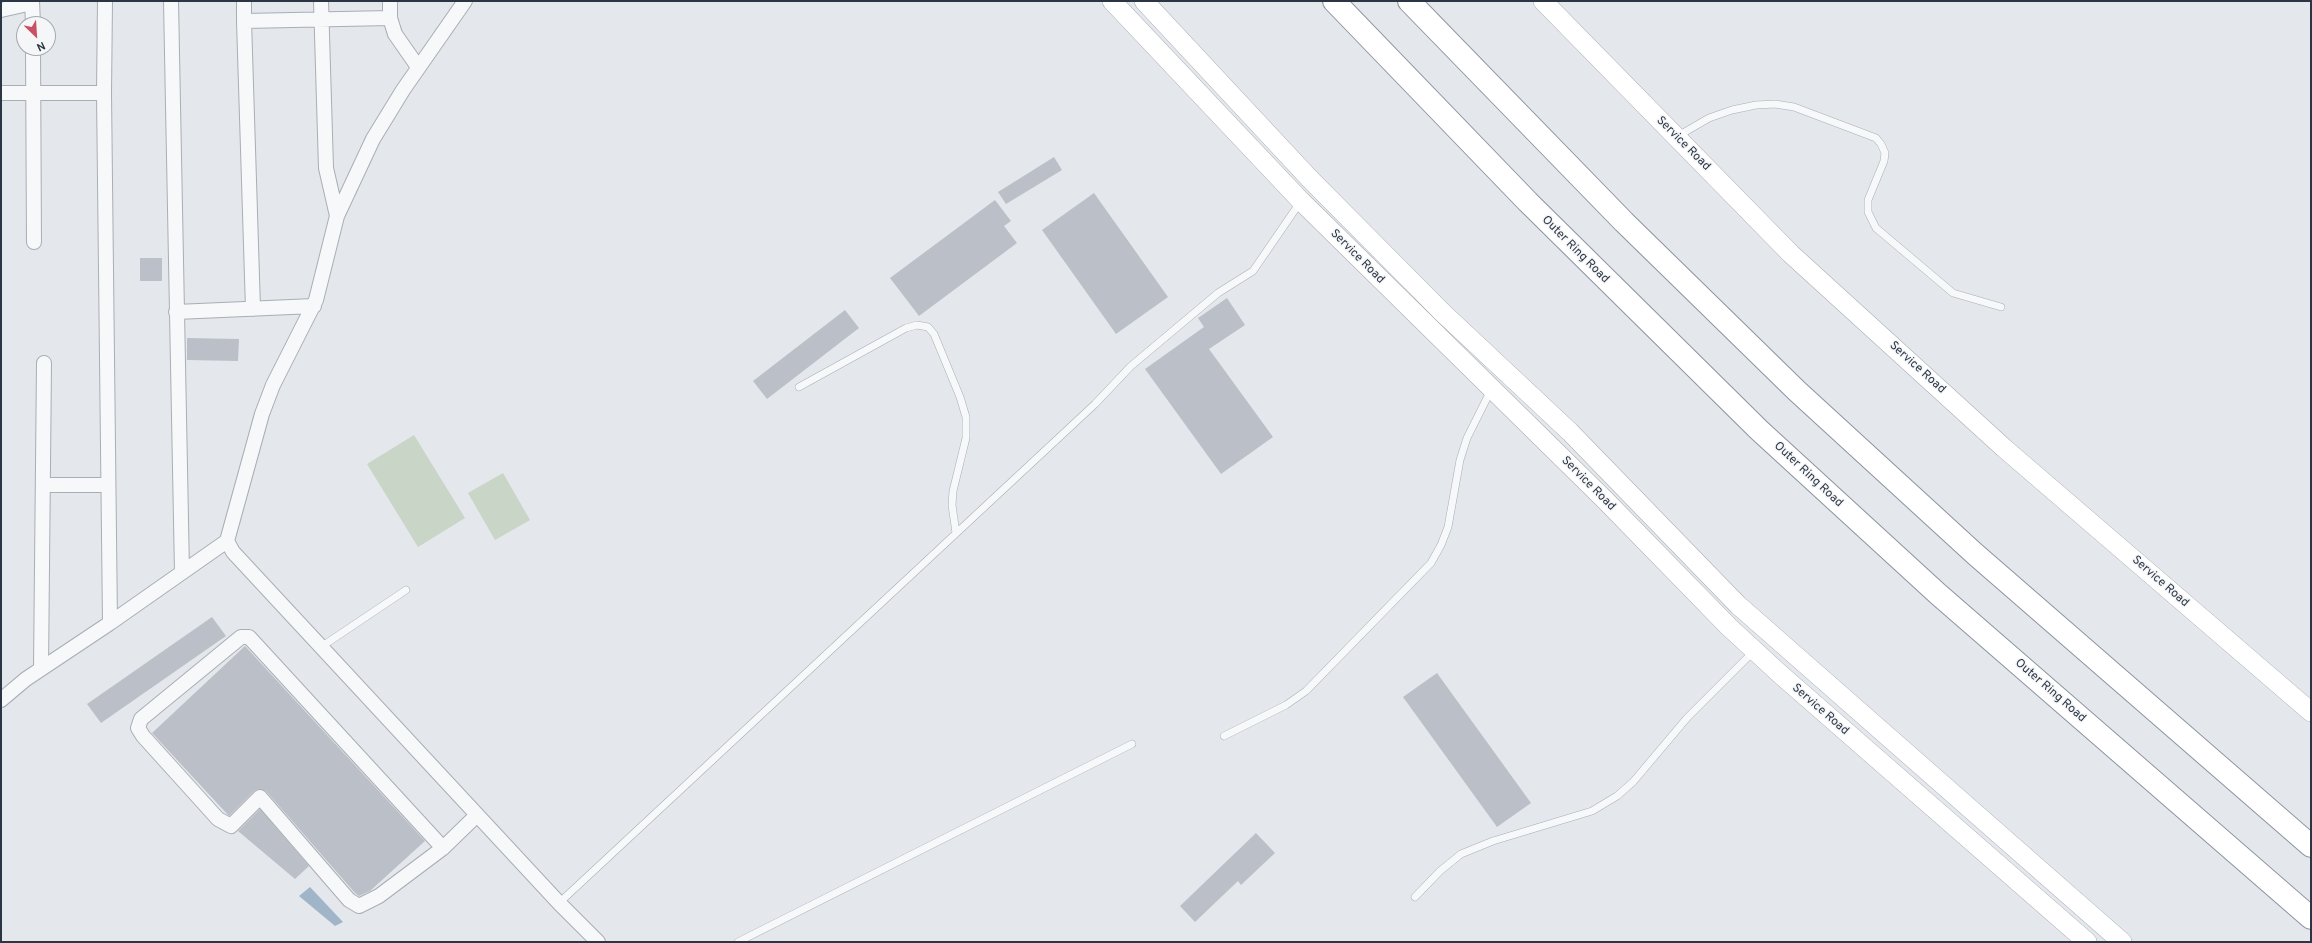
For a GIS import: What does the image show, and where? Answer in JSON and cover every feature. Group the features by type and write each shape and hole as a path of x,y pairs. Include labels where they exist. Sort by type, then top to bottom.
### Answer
{"highway":[{"name":"Outer Ring Road","path":"1334,1 1538,213 1759,430 1938,594 2311,918"},
{"path":"1409,1 1624,222 1802,396 1975,554 2311,846"}],"main road":[{"name":"Service Road","path":"1112,1 1301,201 1491,390 1605,500 1694,592 1754,650 2087,942"},
{"path":"1144,1 1310,179 1459,328 1570,432 1738,605 2122,942"},
{"name":"Service Road","path":"1543,1 1791,254 1993,437 2311,712"}],"street":[{"path":"105,1 104,93 110,623"},
{"path":"171,1 182,572"},
{"path":"244,1 253,309"},
{"path":"321,1 326,168 337,216"},
{"path":"390,1 390,18 395,34 418,67"},
{"path":"1,700 41,668 110,623 227,541 262,414 274,384 314,306 337,216 373,139 418,67 465,1"},
{"path":"1,10 32,2 32,16"},
{"path":"244,21 390,18"},
{"path":"33,56 34,242"},
{"path":"1,93 104,93"},
{"path":"176,312 314,306"},
{"path":"41,668 44,363"},
{"path":"43,485 108,485"},
{"path":"227,541 233,552 559,903 598,942"},
{"path":"442,848 249,637 241,637 141,719 138,728 143,736 222,822 230,826 260,797 349,900 359,906 379,896 442,848 477,815"}],"lane":[{"path":"1676,137 1709,118 1732,110 1756,105 1776,104 1794,107 1876,138 1882,144 1885,153 1884,161 1868,200 1868,212 1876,228 1952,293 2001,307"},
{"path":"559,903 1095,404 1131,366 1218,293 1253,271 1301,201"},
{"path":"799,387 906,328 917,325 928,327 934,334 957,390 966,417 966,438 953,491 952,505 956,534"},
{"path":"1224,736 1286,705 1306,691 1431,563 1441,546 1448,527 1460,460 1467,438 1491,390"},
{"path":"321,647 406,590"},
{"path":"1415,897 1440,871 1461,854 1493,841 1592,810 1617,796 1633,782 1687,718 1754,650"},
{"path":"738,942 1132,744"}],"green space":[{"path":"414,435 465,518 418,547 367,464"},
{"path":"503,473 530,520 495,540 468,493"}],"water":[{"path":"310,887 343,922 335,926 299,896"}],"building":[{"path":"1054,157 1062,170 1006,204 998,192"},
{"path":"1094,193 1168,297 1116,334 1042,230"},
{"path":"995,200 1011,221 1004,226 1017,243 919,316 890,278"},
{"path":"140,258 162,258 162,281 140,281"},
{"path":"1227,298 1245,325 1209,349 1273,437 1221,474 1145,369 1204,327 1198,318"},
{"path":"845,310 859,328 767,399 753,381"},
{"path":"187,338 239,339 238,361 187,360"},
{"path":"212,617 226,636 101,723 87,704"},
{"path":"245,646 425,841 370,891 359,896 355,893 266,791 258,789 254,791 229,816 152,733"},
{"path":"1437,673 1531,803 1497,827 1403,697"},
{"path":"260,809 309,866 295,879 238,831"},
{"path":"1256,833 1275,853 1241,885 1238,881 1195,922 1180,906"}]}
